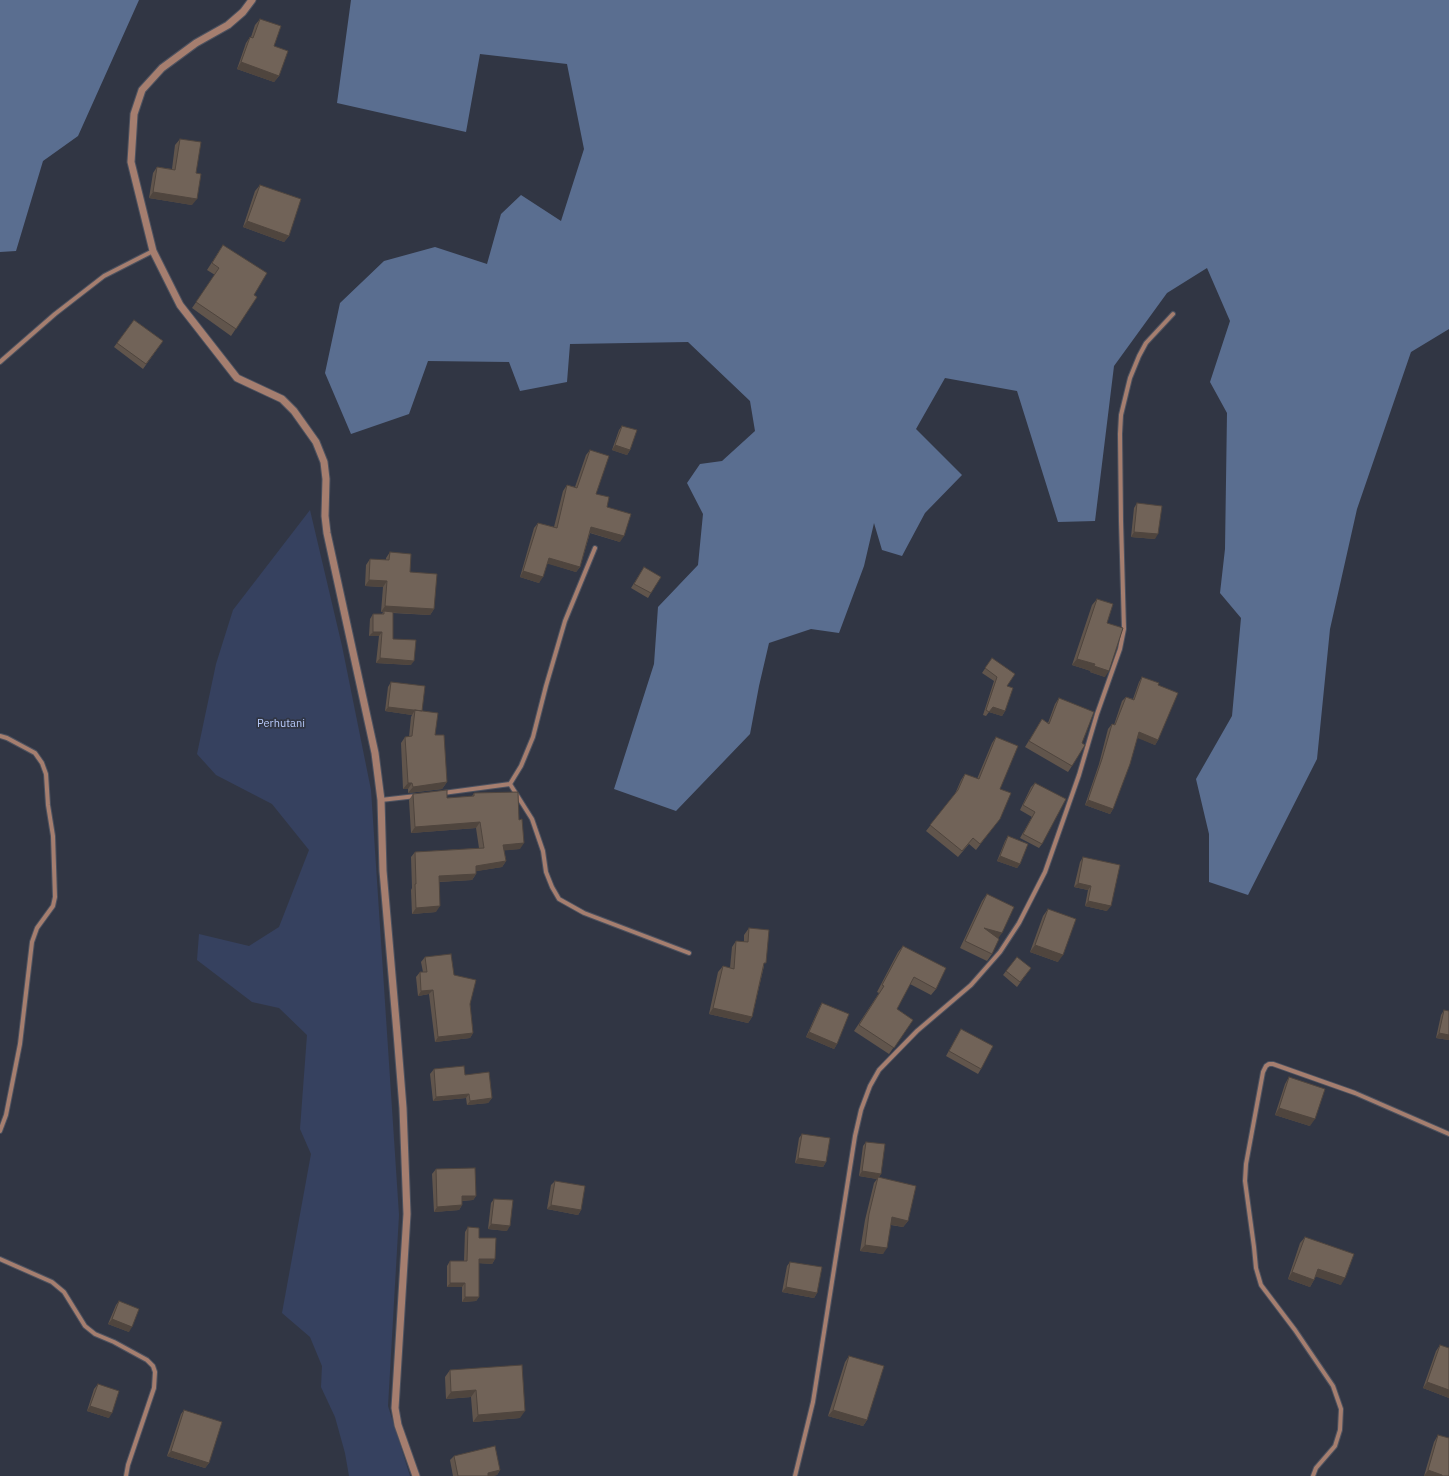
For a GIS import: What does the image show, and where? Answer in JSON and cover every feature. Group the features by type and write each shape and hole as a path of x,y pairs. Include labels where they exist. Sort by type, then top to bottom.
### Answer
{"street":[{"path":"252,0 243,12 228,25 196,43 162,68 142,90 134,114 132,162 152,251 180,305 237,378 282,399 294,411 316,442 324,462 326,479 325,516 327,533 374,753 381,800 383,871 403,1108 406,1214 395,1408 398,1425 416,1476"},
{"path":"0,362 55,314 104,276 152,251"},
{"path":"795,1476 813,1402 855,1136 861,1110 870,1086 879,1070 917,1031 971,985 1000,952 1019,923 1045,872 1080,775 1097,714 1120,649 1124,629 1121,513 1121,415 1130,378 1139,356 1146,343 1172,314"},
{"path":"510,784 521,766 533,738 565,621 595,548"},
{"path":"0,736 7,738 35,753 42,763 46,774 48,805 53,836 55,897 53,906 37,928 32,942 20,1044 6,1115 0,1132"},
{"path":"442,793 510,784"},
{"path":"510,784 532,819 543,851 546,872 559,899 584,912 689,953"},
{"path":"381,800 419,796"},
{"path":"1313,1476 1316,1468 1335,1446 1340,1430 1341,1409 1333,1386 1295,1330 1261,1285 1256,1268 1244,1181 1263,1072 1266,1066 1269,1064 1274,1064 1355,1092 1449,1134"},
{"path":"0,1259 52,1282 64,1292 85,1326 95,1334 114,1342 146,1360 153,1366 155,1372 154,1388 128,1465 126,1476"}],"green space":[{"name":"Perhutani","path":"310,510 342,646 371,790 399,1215 388,1406 410,1476 349,1476 345,1453 335,1417 321,1387 322,1366 310,1337 282,1313 311,1154 300,1129 307,1035 279,1008 252,1002 197,960 199,934 249,946 279,927 309,850 272,804 216,775 197,754 216,664 233,610"}],"shaded area":[{"path":"0,0 139,0 78,136 43,161 16,251 0,252"},
{"path":"351,0 1449,0 1449,329 1411,352 1357,509 1330,629 1317,759 1248,895 1209,882 1209,834 1196,779 1232,716 1241,618 1220,593 1225,549 1227,413 1210,382 1230,321 1207,268 1167,293 1114,366 1095,521 1058,522 1017,391 945,378 916,429 962,475 925,513 902,556 882,550 874,523 864,566 839,633 811,629 769,643 750,734 676,811 614,789 654,664 658,607 698,565 703,514 687,483 700,464 722,461 755,431 750,401 688,342 570,344 567,382 520,391 509,362 428,361 409,414 351,434 325,373 340,303 384,261 435,247 487,264 501,214 521,195 561,221 584,149 567,64 480,54 466,132 337,103"}],"building":[{"path":"260,19 281,26 274,46 288,51 279,76 241,62 250,37 253,38"},
{"path":"180,139 201,142 196,173 201,174 197,199 153,192 157,167 175,170"},
{"path":"260,185 301,199 289,236 247,221"},
{"path":"223,245 267,273 254,295 257,297 236,329 196,302 219,268 212,263"},
{"path":"134,320 163,341 146,364 117,343"},
{"path":"622,426 637,430 630,450 615,445"},
{"path":"590,450 609,456 596,494 609,497 607,507 631,514 624,536 591,527 580,567 549,558 543,577 523,571 538,523 557,528 567,485 577,488"},
{"path":"1137,503 1162,506 1158,534 1134,532"},
{"path":"390,552 411,554 410,572 437,574 434,609 385,606 387,581 369,580 370,559 389,560"},
{"path":"644,567 661,577 651,593 634,584"},
{"path":"1097,599 1113,604 1107,623 1123,628 1109,671 1094,666 1095,664 1077,659"},
{"path":"384,611 393,612 393,639 416,640 414,661 380,658 382,632 373,632 373,614 384,614"},
{"path":"992,658 1015,674 1007,686 1013,688 1005,711 993,707 989,712 986,710 997,677 985,668"},
{"path":"1142,677 1159,683 1158,685 1178,693 1158,740 1139,732 1130,764 1113,809 1088,800 1112,724 1115,725 1126,697 1134,700"},
{"path":"391,682 425,686 422,711 388,707"},
{"path":"1059,698 1094,712 1082,743 1085,745 1072,766 1029,741 1042,719 1049,724"},
{"path":"415,710 438,713 435,735 444,735 447,782 413,787 412,783 408,783 405,737 412,736"},
{"path":"996,737 1018,746 1000,789 1011,793 1000,819 980,844 973,838 962,851 930,825 958,790 965,774 979,779"},
{"path":"1035,783 1066,799 1042,844 1023,834 1035,812 1023,805"},
{"path":"447,790 447,798 474,796 474,793 518,792 519,820 522,819 524,843 503,845 506,861 476,866 476,874 439,876 440,906 416,908 415,852 484,848 480,822 415,827 413,794"},
{"path":"1008,836 1028,844 1020,864 1000,856"},
{"path":"1083,857 1120,865 1111,906 1088,901 1091,886 1078,883"},
{"path":"987,894 1014,907 1002,933 984,928 999,939 992,954 965,941"},
{"path":"1048,909 1076,919 1063,955 1035,945"},
{"path":"749,928 769,930 766,963 764,963 752,1017 713,1008 723,966 734,969 736,941 748,942"},
{"path":"903,946 946,968 936,989 914,977 897,1009 913,1020 894,1048 859,1025 884,986 882,985"},
{"path":"451,954 454,975 476,980 470,1004 473,1033 438,1037 433,990 421,991 420,972 427,972 425,957"},
{"path":"1017,957 1031,968 1020,982 1006,971"},
{"path":"822,1003 849,1014 837,1044 809,1032"},
{"path":"1444,1010 1449,1011 1449,1035 1439,1033"},
{"path":"961,1029 993,1046 981,1069 949,1051"},
{"path":"464,1066 465,1075 489,1072 492,1098 470,1101 469,1094 436,1097 434,1069"},
{"path":"1289,1077 1325,1089 1315,1119 1279,1108"},
{"path":"802,1134 830,1138 826,1162 798,1158"},
{"path":"866,1142 885,1144 881,1174 862,1171"},
{"path":"475,1168 476,1196 462,1196 462,1205 437,1207 436,1169"},
{"path":"878,1177 916,1186 908,1221 892,1217 887,1248 865,1245 869,1214"},
{"path":"555,1181 585,1186 581,1210 551,1205"},
{"path":"494,1199 513,1200 510,1226 491,1224"},
{"path":"468,1227 479,1228 479,1238 496,1238 495,1259 479,1259 479,1297 465,1297 465,1283 450,1283 450,1261 467,1261"},
{"path":"1305,1237 1354,1254 1345,1278 1318,1269 1314,1280 1292,1272"},
{"path":"790,1262 822,1267 817,1293 786,1287"},
{"path":"119,1301 139,1309 132,1327 112,1319"},
{"path":"1440,1345 1449,1348 1449,1390 1427,1382"},
{"path":"849,1356 884,1366 867,1420 833,1410"},
{"path":"522,1365 525,1411 478,1415 476,1390 451,1392 450,1370"},
{"path":"98,1384 119,1391 112,1413 90,1406"},
{"path":"184,1410 222,1422 209,1463 171,1451"},
{"path":"1438,1435 1449,1438 1449,1476 1442,1476 1428,1470"},
{"path":"495,1446 500,1470 488,1473 488,1476 458,1476 454,1456"}]}
